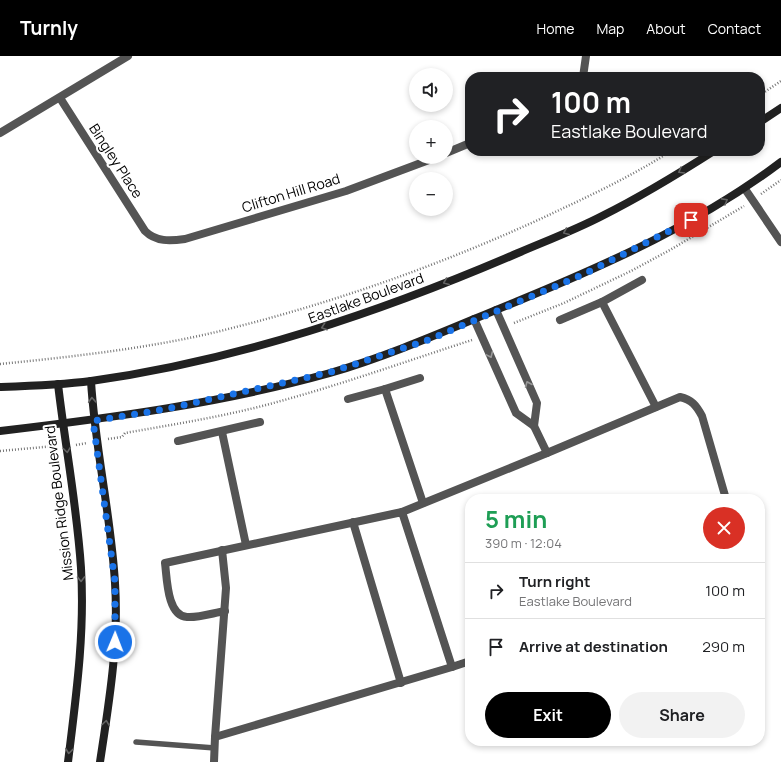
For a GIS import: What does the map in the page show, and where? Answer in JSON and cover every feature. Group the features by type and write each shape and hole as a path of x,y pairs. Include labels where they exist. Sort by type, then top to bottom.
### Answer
{"main road":[{"path":"765,119 781,108"},
{"name":"Eastlake Boulevard","path":"0,387 91,381 165,367 246,349 313,331 391,304 480,269 602,216 705,156"},
{"path":"0,431 93,421 166,409 331,372 428,340 474,319 582,275 664,235 745,189 781,162"},
{"path":"91,381 93,421 113,566 116,613 115,657 100,762"},
{"name":"Mission Ridge Boulevard","path":"58,384 75,505 81,568 81,652 68,762"}],"street":[{"path":"0,133 128,56"},
{"path":"584,72 586,56"},
{"name":"Bingley Place","path":"60,98 145,231 151,237"},
{"path":"453,150 465,145"},
{"name":"Clifton Hill Road","path":"151,237 167,240 185,239 346,191 418,164"},
{"path":"745,189 781,242"},
{"path":"560,320 602,302 642,280"},
{"path":"602,302 656,406"},
{"path":"496,310 537,403 534,426"},
{"path":"474,319 516,412 534,426 548,453"},
{"path":"348,399 420,378"},
{"path":"385,389 424,503"},
{"path":"224,612 186,617 175,611 171,603 165,563 402,512 548,453 680,397 689,399 696,406 702,416 725,494"},
{"path":"178,441 260,422"},
{"path":"222,432 246,545"},
{"path":"402,512 452,667"},
{"path":"353,522 401,682"},
{"path":"214,762 226,588 222,550"},
{"path":"215,737 465,663"}],"lane":[{"path":"136,742 215,748"}],"path":[{"path":"765,92 781,81"},
{"path":"0,364 115,350 210,333 359,292 442,261 508,234 594,194 662,156"},
{"path":"770,187 781,180"},
{"path":"513,324 564,303 631,271 736,212"},
{"path":"0,451 45,447"}],"route":[{"path":"115,642 115,582 93,421 166,409 260,390 331,372 428,340 582,275 664,235 691,220"}]}
